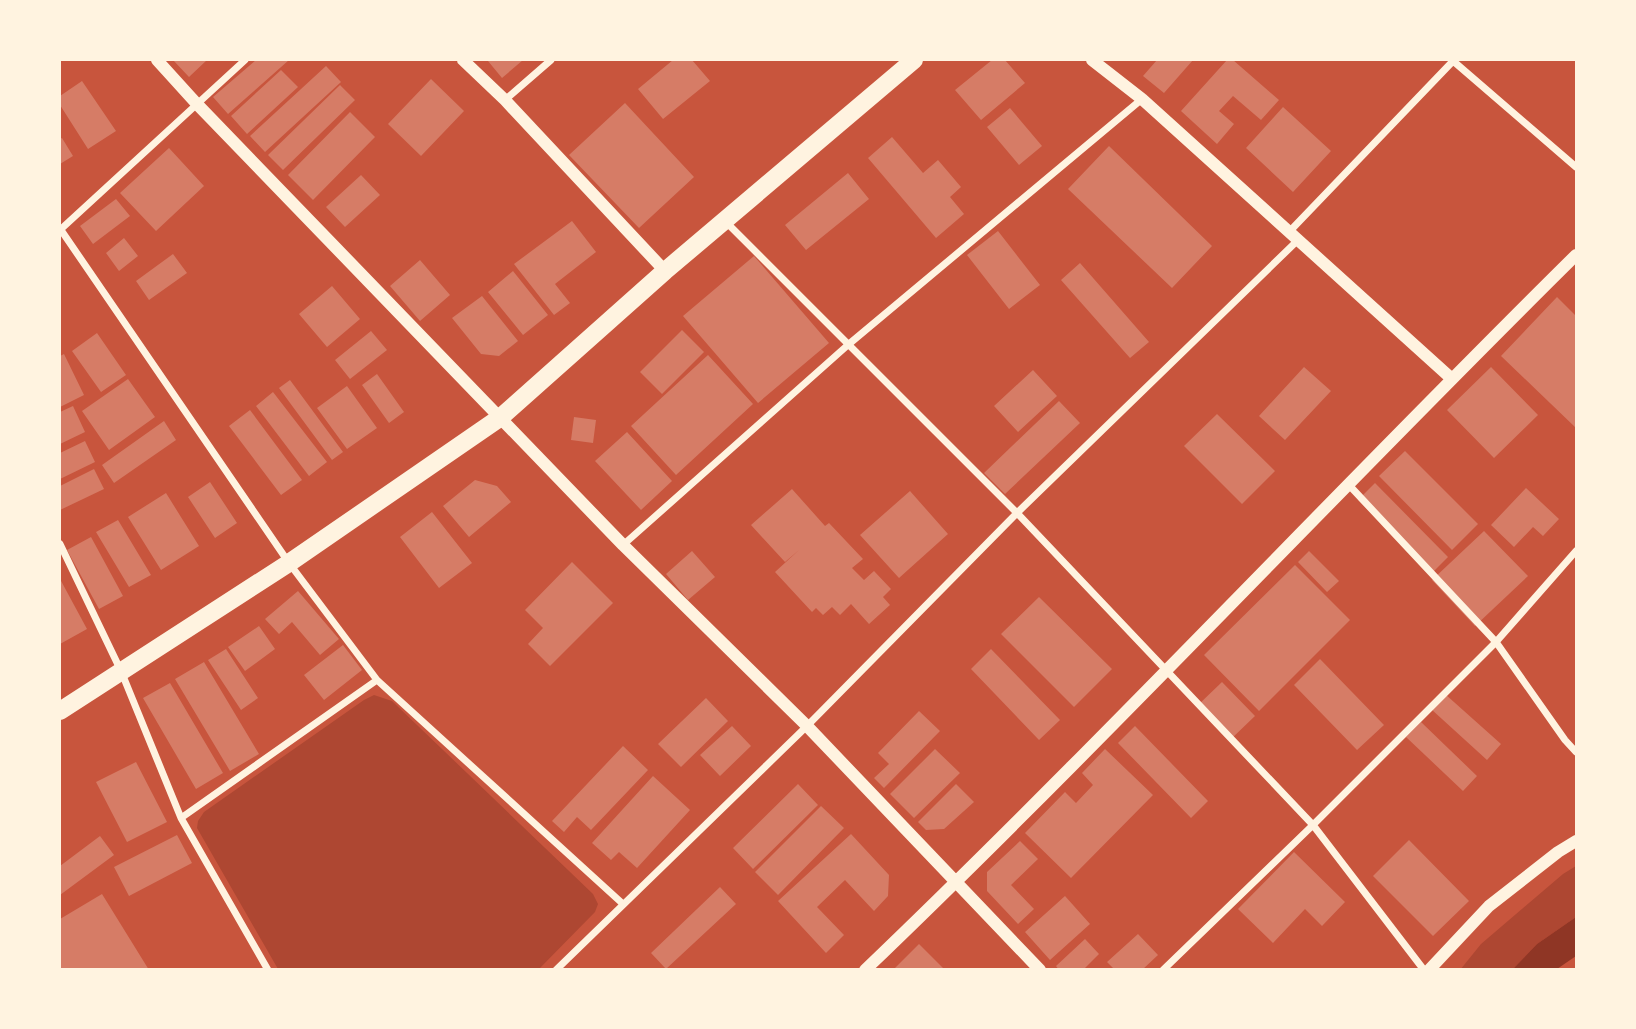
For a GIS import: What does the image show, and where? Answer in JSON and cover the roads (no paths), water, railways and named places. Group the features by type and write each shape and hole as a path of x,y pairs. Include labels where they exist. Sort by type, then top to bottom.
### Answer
{"main road":[{"path":"60,711 289,563 500,417 724,220 914,60"}],"street":[{"path":"157,60 622,545 807,726 1040,970"},
{"path":"245,60 60,230 289,563 377,680 623,904"},
{"path":"463,60 505,100 665,271"},
{"path":"505,100 551,60"},
{"path":"1092,60 1142,99 1452,379"},
{"path":"556,970 807,726 1293,237 1453,60 1577,167"},
{"path":"622,545 849,344 1142,99"},
{"path":"724,220 1017,513 1313,825 1424,970"},
{"path":"865,970 956,883 1577,255"},
{"path":"1348,484 1496,642 1565,740 1577,752"},
{"path":"60,544 121,671 181,818 268,970"},
{"path":"1163,970 1496,642 1577,551"},
{"path":"181,818 377,680"},
{"path":"1429,970 1489,906 1558,852 1577,841"}]}
